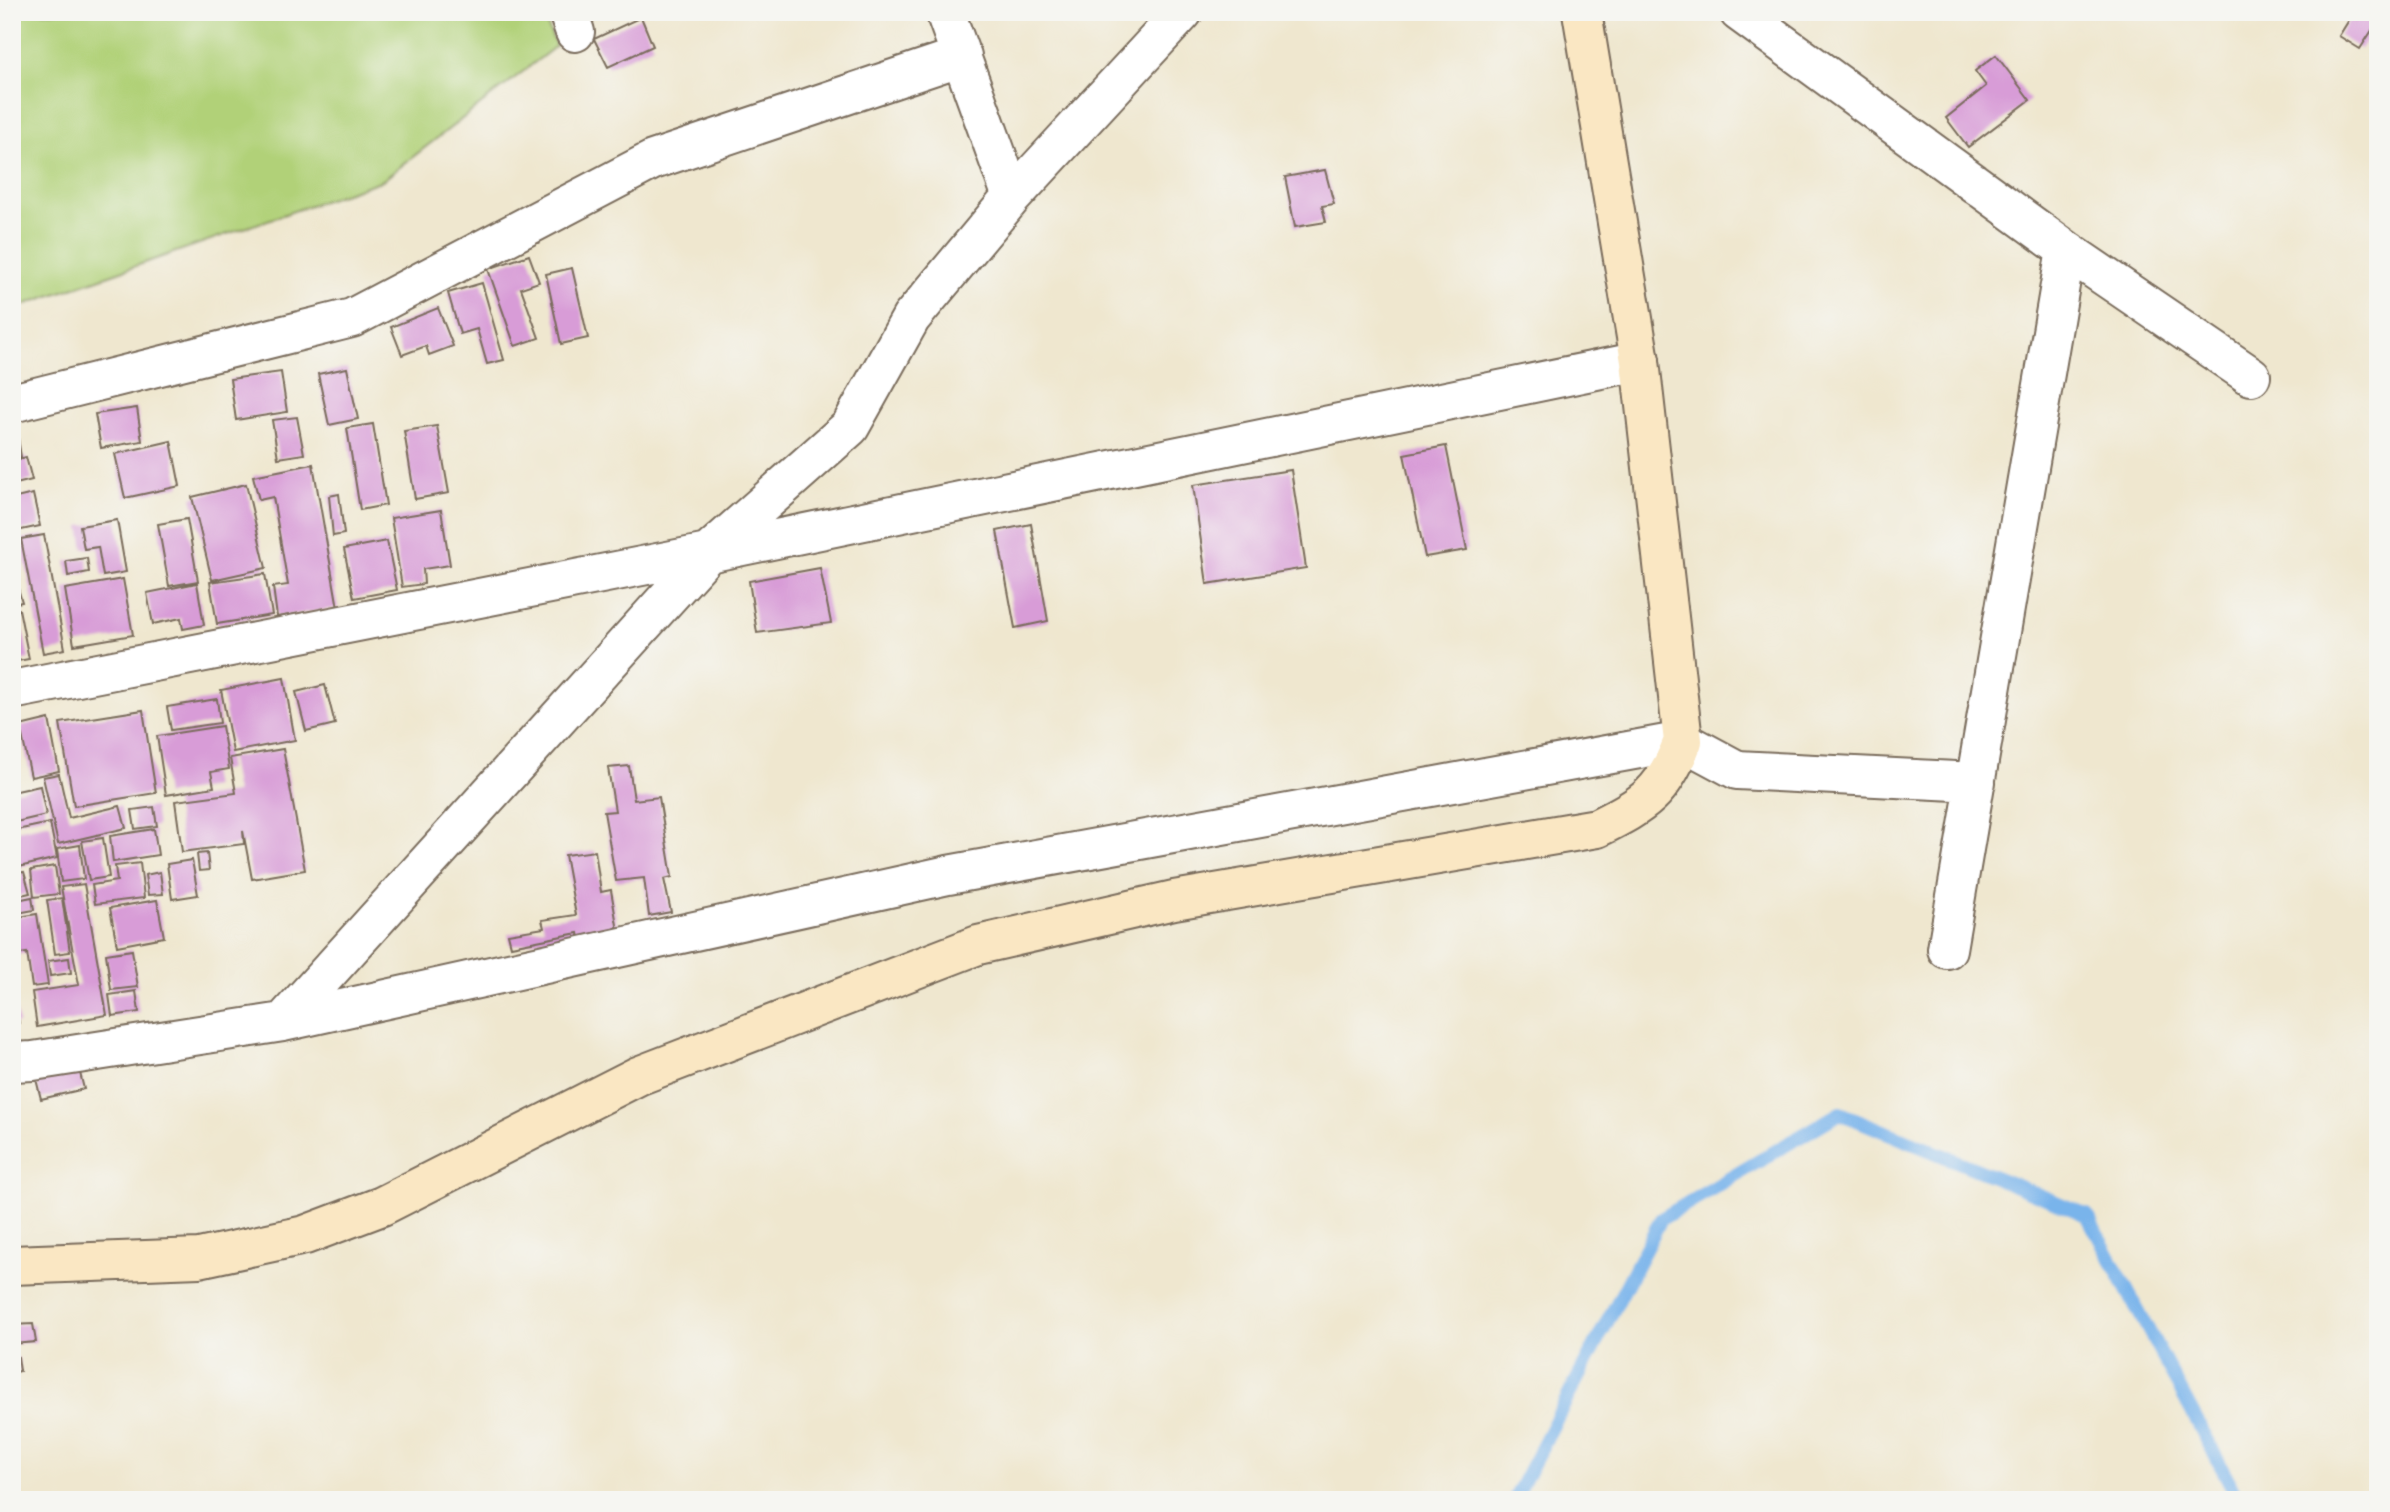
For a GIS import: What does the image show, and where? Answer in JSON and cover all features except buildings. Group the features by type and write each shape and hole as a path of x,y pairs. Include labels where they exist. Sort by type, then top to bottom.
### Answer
{"street":[{"path":"945,12 1012,197"},
{"path":"283,1022 708,553 850,427 911,318 1012,197 1183,12"},
{"path":"1739,12 2066,250 2250,376"},
{"path":"12,1265 199,1258 305,1235 382,1206 638,1076 978,945 1174,900 1597,828 1632,810 1655,793 1672,769 1683,741 1640,361 1590,20"},
{"path":"12,403 352,318 653,160 962,55"},
{"path":"1947,950 2066,250"},
{"path":"12,690 708,553 1640,361"},
{"path":"12,1062 47,1059 283,1022 948,876 1683,741 1737,770 1976,782"}],"green space":[{"path":"12,12 542,12 556,46 383,180 12,309"}],"waterway":[{"path":"1514,1500 1661,1219 1840,1113 2087,1215 2239,1500"}]}
